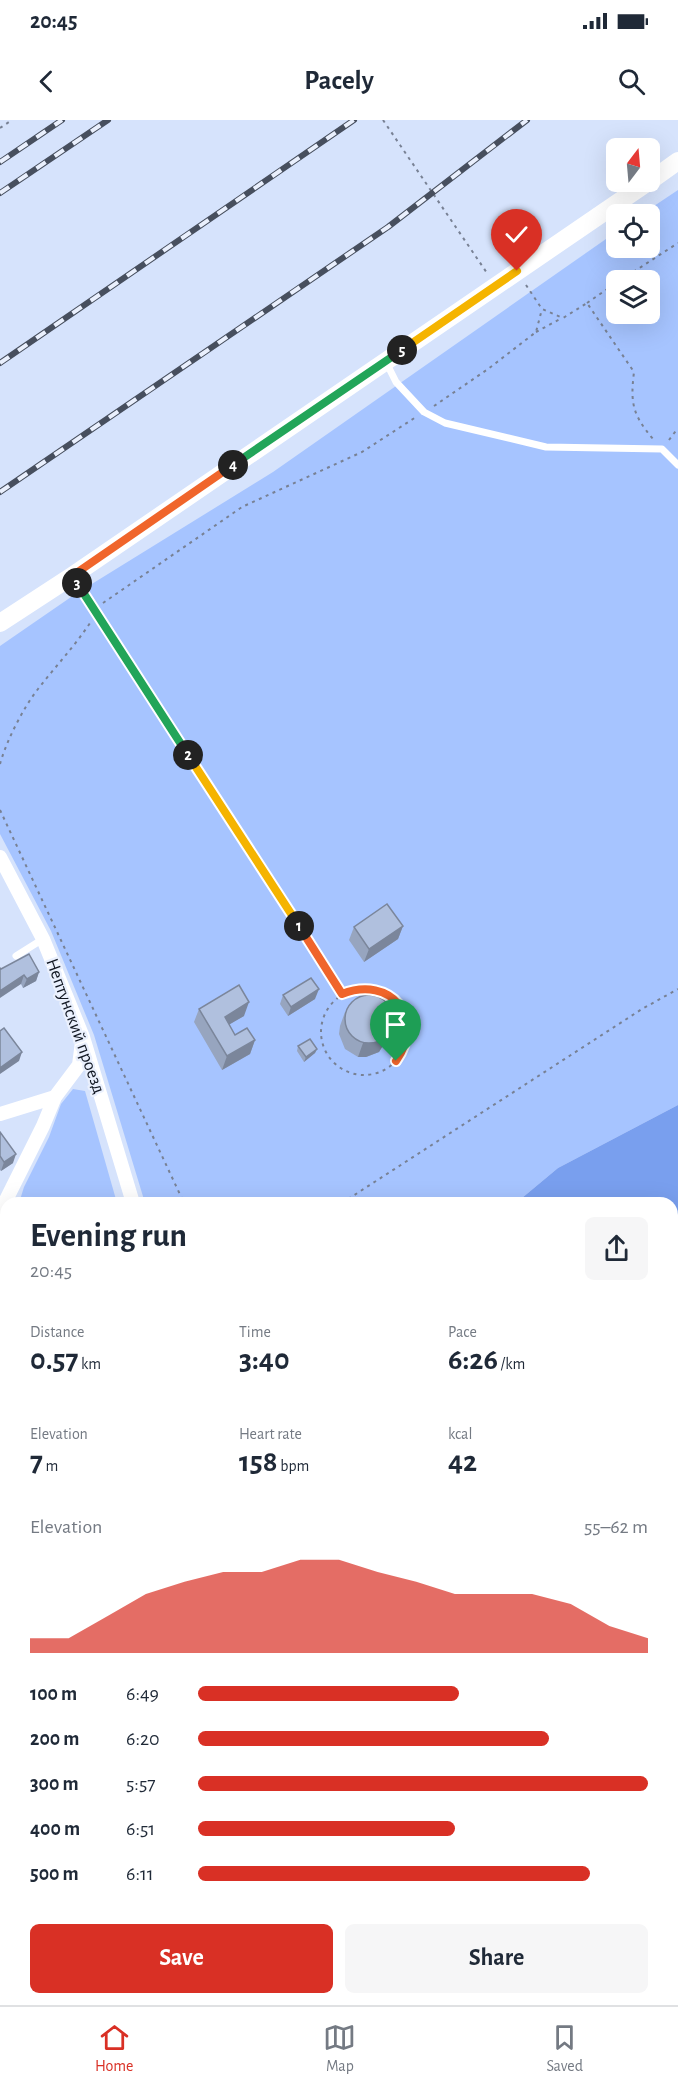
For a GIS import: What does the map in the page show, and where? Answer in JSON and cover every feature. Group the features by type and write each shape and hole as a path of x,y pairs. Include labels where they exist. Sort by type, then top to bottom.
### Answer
{"street":[{"path":"660,173 678,161"},
{"path":"0,623 633,192"},
{"name":"Нептунский проезд","path":"0,857 43,939 83,1036 131,1197"},
{"path":"7,1197 55,1097 79,1065 83,1036"},
{"path":"0,1114 55,1097"}],"lane":[{"path":"385,361 396,382 424,412 445,423 546,447 662,449 678,465"},
{"path":"72,576 314,950"},
{"path":"16,956 43,939"}],"path":[{"path":"0,128 12,120"},
{"path":"383,120 493,281"},
{"path":"636,270 678,243"},
{"path":"521,277 542,309 563,318"},
{"path":"0,764 5,748 36,691 75,645 103,602 242,507 362,452 488,369 536,332 606,291"},
{"path":"587,303 634,372 631,394 638,422 662,449 678,428"},
{"path":"536,332 542,309"},
{"path":"0,810 181,1197"},
{"path":"314,950 342,994"},
{"path":"369,988 394,999 402,1010 407,1023 408,1037 400,1056 385,1070 371,1075 356,1074 342,1069 330,1059 323,1046 320,1031 323,1017 330,1004 342,994 355,989 369,988"},
{"path":"351,1197 642,1009 678,989"}],"shaded area":[{"path":"678,190 678,1105 558,1168 523,1197 143,1197 94,1035 51,931 0,834 0,646 74,595 273,472 606,239 606,258 660,258 660,204 657,204"},
{"path":"73,1089 85,1091 115,1197 21,1197 49,1137 61,1104"},
{"path":"678,1105 678,1197 523,1197 558,1168"}],"building":[{"path":"387,904 403,926 369,949 354,927"},
{"path":"29,954 39,972 27,979 24,975 0,991 0,968"},
{"path":"311,978 319,989 291,1007 283,995"},
{"path":"239,985 249,1002 225,1017 235,1035 247,1028 255,1040 227,1056 199,1009"},
{"path":"369,995 386,1002 393,1019 386,1036 369,1043 352,1036 345,1019 352,1002"},
{"path":"4,1028 22,1052 0,1068 0,1031"},
{"path":"310,1039 317,1049 306,1057 298,1046"},
{"path":"0,1132 16,1154 4,1162 0,1156"}],"railway":[{"path":"0,162 62,120"},
{"path":"0,193 108,120"},
{"path":"0,363 354,120"},
{"path":"0,492 388,227 527,120"}],"route":[{"path":"396,1061 404,1050 408,1037 407,1023 402,1010 394,999 369,988 355,989 342,994 72,576 517,271"}]}
